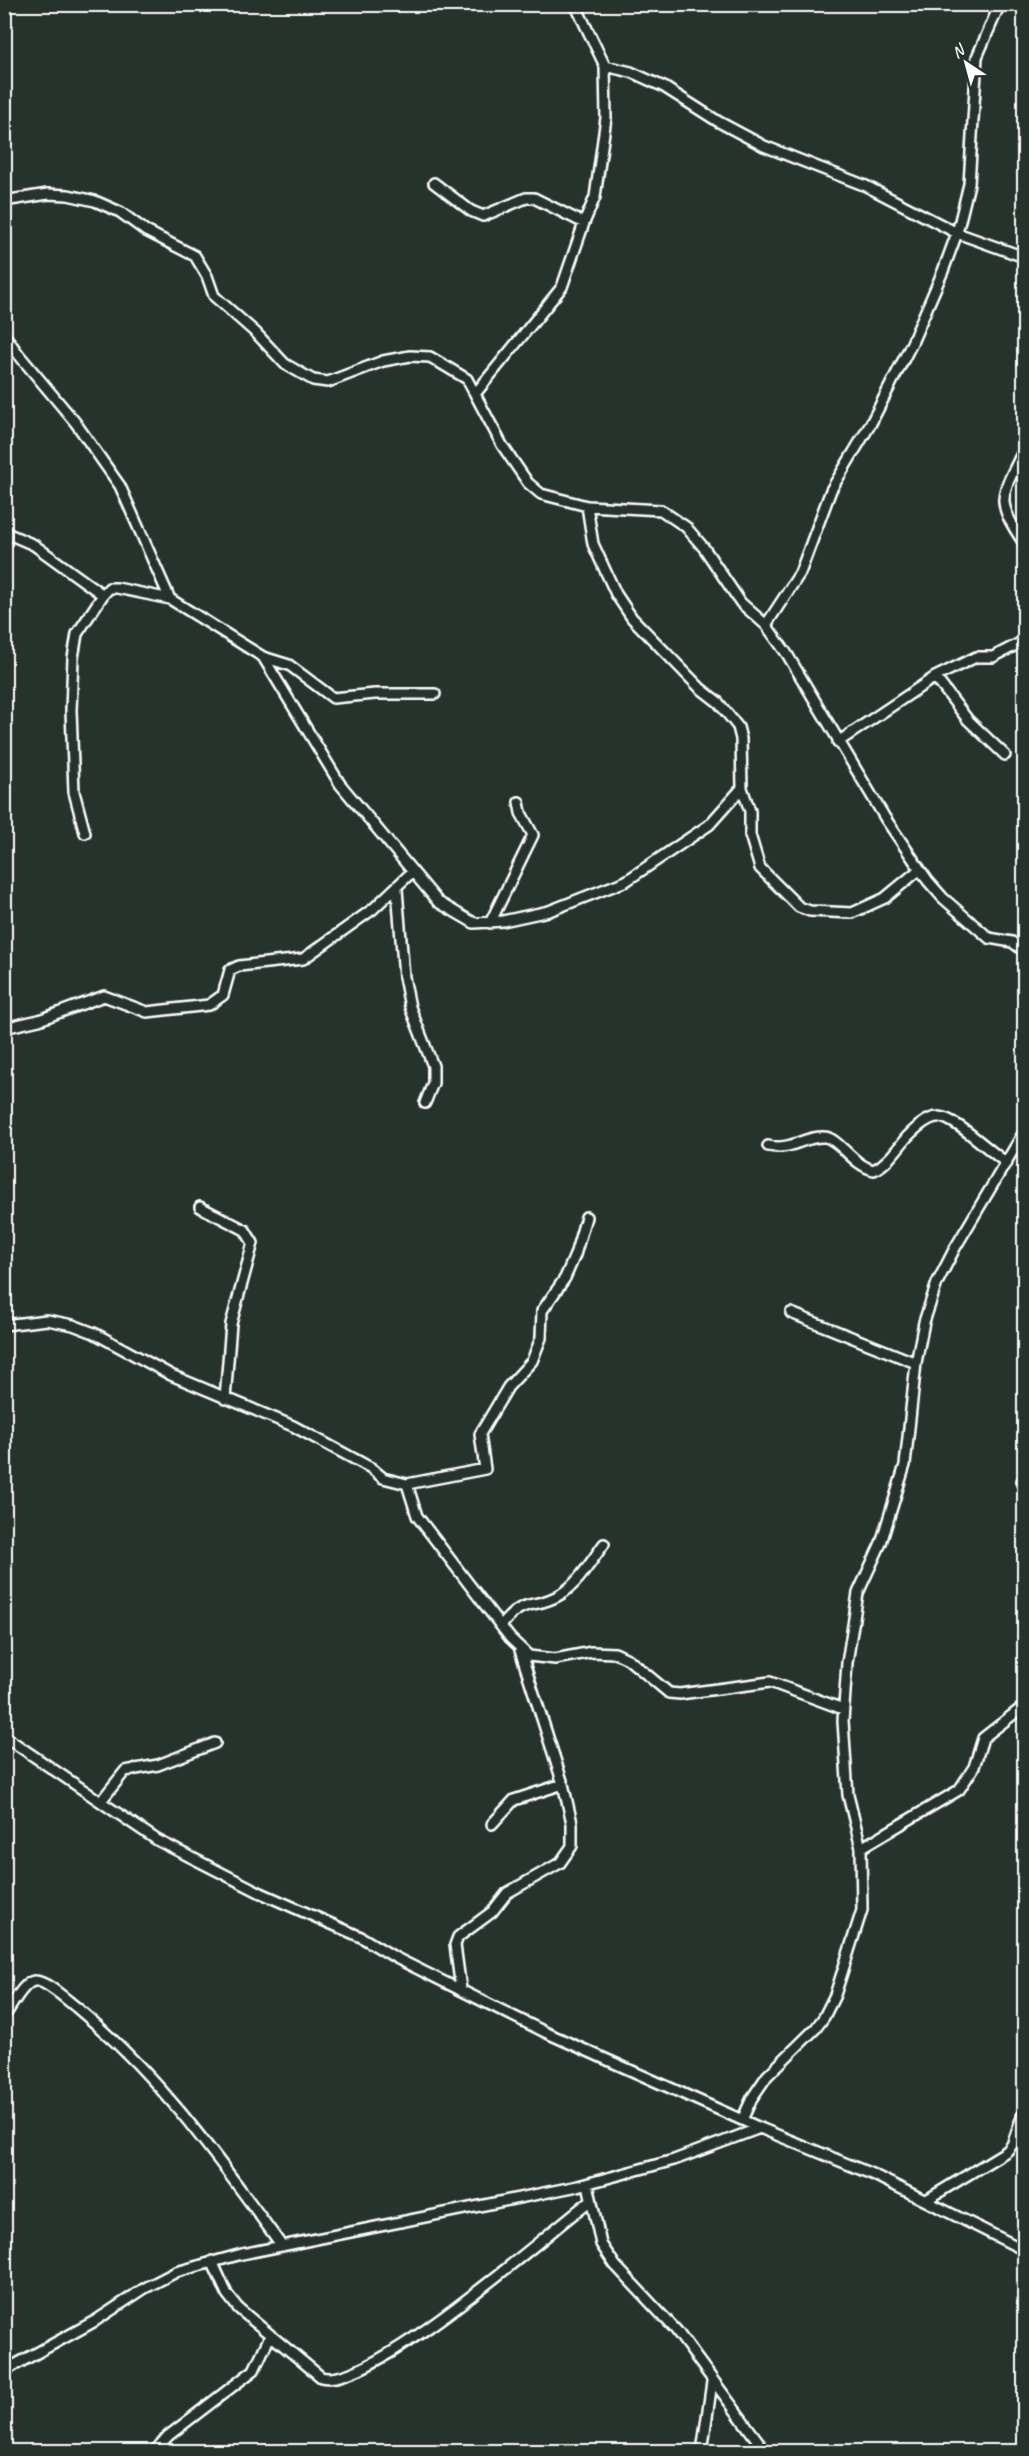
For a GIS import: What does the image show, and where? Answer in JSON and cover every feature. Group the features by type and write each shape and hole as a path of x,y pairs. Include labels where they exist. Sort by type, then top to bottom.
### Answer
{"street":[{"path":"475,394 562,287 584,223 596,197 603,156 605,66 575,4"},
{"path":"766,625 800,573 831,490 870,425 911,345 957,233 969,184 977,57 1000,4"},
{"path":"605,66 631,72 664,87 719,122 764,146 866,186 957,233 1024,257"},
{"path":"434,183 471,211 483,216 526,198 534,198 584,223"},
{"path":"4,201 48,194 68,195 95,201 120,212 146,231 195,256 207,276 214,296 256,333 285,364 313,380 328,382 383,361 410,356 430,357 467,379 502,445 528,483 541,494 587,506 661,510 672,515 704,548 741,603 766,625 792,662 838,742 919,870 942,898 989,938 1012,942 1024,951"},
{"path":"4,334 19,356 75,422 120,486 170,599"},
{"path":"1024,449 1004,488 1003,504 1008,519 1024,543"},
{"path":"587,506 593,544 616,594 632,618 700,688 718,702 738,727 741,739 742,788 750,811 750,836 755,859 760,868 799,906 810,911 852,913 885,898 919,870"},
{"path":"4,532 34,545 103,595"},
{"path":"85,833 74,792 71,710 73,658 77,634 109,588 170,599 263,657 290,665 333,698 375,694 435,694"},
{"path":"838,742 935,677 976,657 993,657 1024,641"},
{"path":"263,657 340,784 438,902 452,913 474,923 490,923 549,911 626,880 709,825 742,788"},
{"path":"935,677 968,720 1005,755"},
{"path":"490,923 514,868 533,835 520,813 519,802"},
{"path":"4,1028 39,1020 104,996 147,1012 209,1005 223,995 230,970 239,966 303,959 323,947 397,889 412,872"},
{"path":"397,889 404,977 410,1007 433,1066 433,1083 425,1103"},
{"path":"768,1146 790,1147 824,1136 831,1139 857,1164 874,1170 882,1166 915,1129 932,1118 940,1116 958,1125 1007,1163"},
{"path":"742,2120 766,2076 816,2028 835,1995 862,1910 861,1848 848,1795 843,1709 847,1663 858,1593 881,1543 905,1465 916,1363 924,1322 937,1283 955,1248 1024,1132"},
{"path":"200,1207 245,1230 253,1243 231,1324 225,1399"},
{"path":"4,1325 47,1320 73,1324 225,1399 293,1426 371,1468 383,1478 408,1484 485,1470 480,1434 508,1387 535,1355 541,1338 542,1311 564,1278 575,1255 586,1217"},
{"path":"791,1313 916,1363"},
{"path":"408,1484 417,1516 501,1626 520,1649 529,1656 546,1658 592,1652 615,1653 628,1659 669,1693 680,1694 770,1682 843,1709"},
{"path":"501,1626 520,1606 549,1600 563,1593 577,1580 604,1544"},
{"path":"461,1989 455,1945 458,1937 492,1912 507,1893 566,1858 572,1846 572,1823 563,1784 520,1649"},
{"path":"861,1848 958,1790 974,1767 983,1738 1024,1706"},
{"path":"7,1742 101,1801 157,1840 211,1868 294,1909 361,1937 396,1958 537,2029 760,2128 928,2199 1024,2250"},
{"path":"101,1801 124,1771 158,1765 214,1743"},
{"path":"492,1824 514,1800 563,1784"},
{"path":"4,2016 26,1985 34,1981 60,1993 113,2038 184,2113 282,2246"},
{"path":"928,2199 1007,2151 1012,2145 1024,2111"},
{"path":"4,2371 95,2321 145,2288 176,2272 212,2261 282,2246 588,2184 674,2160 760,2128"},
{"path":"588,2184 601,2244 615,2265 676,2331 712,2382 766,2451"},
{"path":"212,2261 227,2295 270,2336 292,2351 321,2377 330,2379 368,2365 477,2293 545,2235 590,2201"},
{"path":"154,2451 168,2436 254,2370 270,2336"},
{"path":"702,2451 712,2382"}]}
